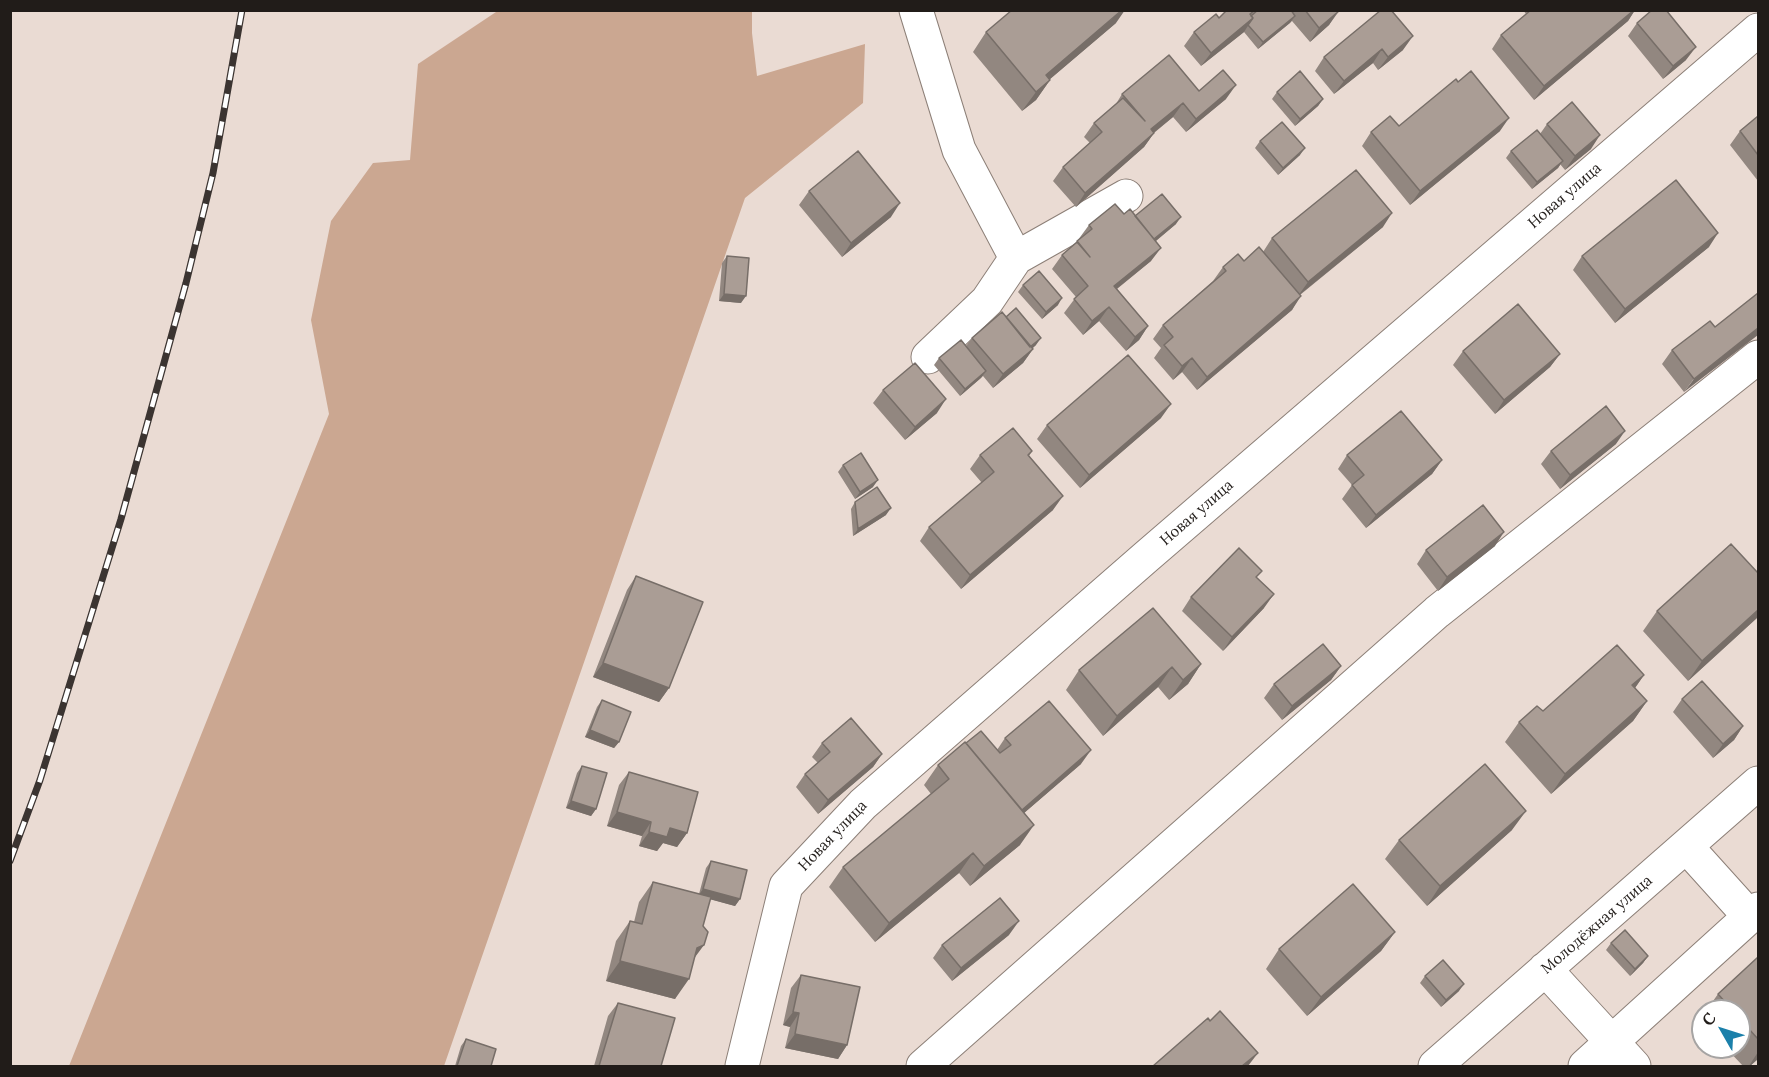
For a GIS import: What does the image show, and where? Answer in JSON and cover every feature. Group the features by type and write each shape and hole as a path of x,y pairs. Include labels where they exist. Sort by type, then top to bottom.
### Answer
{"street":[{"path":"916,10 959,150 1016,258"},
{"name":"Новая улица","path":"742,1066 786,886 863,804 1758,30"},
{"path":"928,357 987,301 1016,258 1126,196"},
{"path":"923,1066 1437,612 1758,357"},
{"name":"Молодёжная улица","path":"1435,1066 1758,783"},
{"path":"1586,1066 1754,913 1686,846"},
{"path":"1545,969 1634,1066"}],"shaded area":[{"path":"499,10 752,11 757,76 865,44 863,103 745,198 444,1066 69,1066 329,414 311,320 331,221 373,163 410,160 418,64"}],"building":[{"path":"1012,10 1122,10 1046,75 1050,80 1036,92 986,32"},
{"path":"1227,10 1255,10 1250,14 1253,18 1211,53 1194,32 1216,14 1219,18"},
{"path":"1258,10 1291,10 1295,16 1263,42 1248,25 1253,18 1251,16"},
{"path":"1305,10 1338,10 1339,11 1319,28"},
{"path":"1381,10 1391,10 1413,36 1388,57 1382,49 1344,81 1324,57"},
{"path":"1531,10 1634,10 1544,86 1501,35"},
{"path":"1652,10 1666,10 1696,47 1673,66 1637,23"},
{"path":"1169,55 1199,91 1223,70 1236,85 1196,119 1183,103 1151,129 1154,133 1085,193 1063,167 1102,132 1094,123 1123,98 1145,121 1122,94"},
{"path":"1300,71 1323,99 1300,119 1277,92"},
{"path":"1471,71 1509,118 1420,191 1371,132 1390,116 1399,126 1456,79 1458,82"},
{"path":"1572,102 1600,135 1575,156 1547,124"},
{"path":"1758,116 1758,155 1740,131"},
{"path":"1282,122 1305,148 1283,168 1260,141"},
{"path":"1537,130 1563,161 1537,182 1511,151"},
{"path":"858,151 900,203 851,243 809,191"},
{"path":"1356,170 1392,213 1308,282 1272,238"},
{"path":"1676,180 1718,233 1625,309 1582,256"},
{"path":"1162,194 1181,217 1154,239 1135,216"},
{"path":"1115,204 1124,214 1130,209 1161,248 1114,286 1148,326 1135,337 1109,307 1092,321 1074,299 1088,286 1062,255 1077,242 1090,257 1077,241 1092,229 1089,225"},
{"path":"1259,247 1301,296 1207,377 1192,358 1182,366 1164,345 1173,337 1163,325 1226,271 1223,267 1238,254 1244,261"},
{"path":"727,256 749,258 746,296 724,294"},
{"path":"1039,271 1062,298 1046,312 1023,285"},
{"path":"1758,293 1758,328 1694,379 1672,350 1710,321 1715,327"},
{"path":"1518,304 1560,354 1504,400 1463,351"},
{"path":"1016,308 1041,338 1030,347 1006,317"},
{"path":"1002,312 1033,349 1003,374 972,338"},
{"path":"961,340 986,371 965,389 939,358"},
{"path":"1128,355 1171,404 1089,475 1047,425"},
{"path":"915,363 946,399 915,427 883,390"},
{"path":"1606,406 1625,431 1570,475 1551,451"},
{"path":"1401,411 1442,460 1376,515 1352,485 1364,475 1347,455"},
{"path":"1013,428 1032,451 1028,455 1063,496 970,575 929,527 994,472 980,455"},
{"path":"861,453 878,480 860,492 843,465"},
{"path":"877,487 891,508 858,529 855,502"},
{"path":"1483,505 1504,532 1447,577 1426,550"},
{"path":"1731,544 1758,573 1758,610 1702,661 1657,611"},
{"path":"1239,548 1262,571 1256,577 1274,594 1232,637 1191,597"},
{"path":"636,576 703,602 669,688 603,663"},
{"path":"1153,608 1201,664 1183,680 1172,667 1117,716 1079,670"},
{"path":"1323,644 1341,666 1292,706 1274,684"},
{"path":"1617,645 1644,675 1632,685 1647,701 1565,774 1519,722 1537,706 1543,711"},
{"path":"1702,681 1743,726 1723,744 1682,699"},
{"path":"602,700 631,712 619,742 590,730"},
{"path":"1049,701 1091,750 1022,810 966,743 981,731 1000,753 1011,745 1005,738"},
{"path":"851,718 882,754 828,800 805,774 830,752 822,743"},
{"path":"965,742 1034,825 984,866 973,853 889,923 843,867 949,779 938,765"},
{"path":"1485,764 1526,811 1440,886 1399,840"},
{"path":"582,766 607,773 596,809 571,801"},
{"path":"629,772 698,792 687,833 670,828 667,837 649,832 651,822 617,812"},
{"path":"711,861 747,870 740,899 703,889"},
{"path":"653,882 711,897 703,926 708,932 704,945 697,948 689,979 620,961 630,921 642,924"},
{"path":"1353,884 1395,932 1321,997 1279,949"},
{"path":"1000,898 1019,921 961,968 942,945"},
{"path":"1625,930 1648,956 1635,969 1611,943"},
{"path":"1758,957 1758,1039 1751,1031 1751,999 1722,999 1718,994"},
{"path":"1443,960 1464,984 1446,1000 1425,976"},
{"path":"801,975 860,987 847,1045 795,1034 799,1013 793,1012"},
{"path":"618,1003 675,1018 661,1066 599,1066"},
{"path":"1220,1011 1258,1053 1242,1066 1153,1066 1208,1018 1210,1021"},
{"path":"466,1039 496,1049 491,1066 457,1066"}],"railway":[{"path":"10,861 40,780 121,519 186,283 213,173 242,10"}]}
